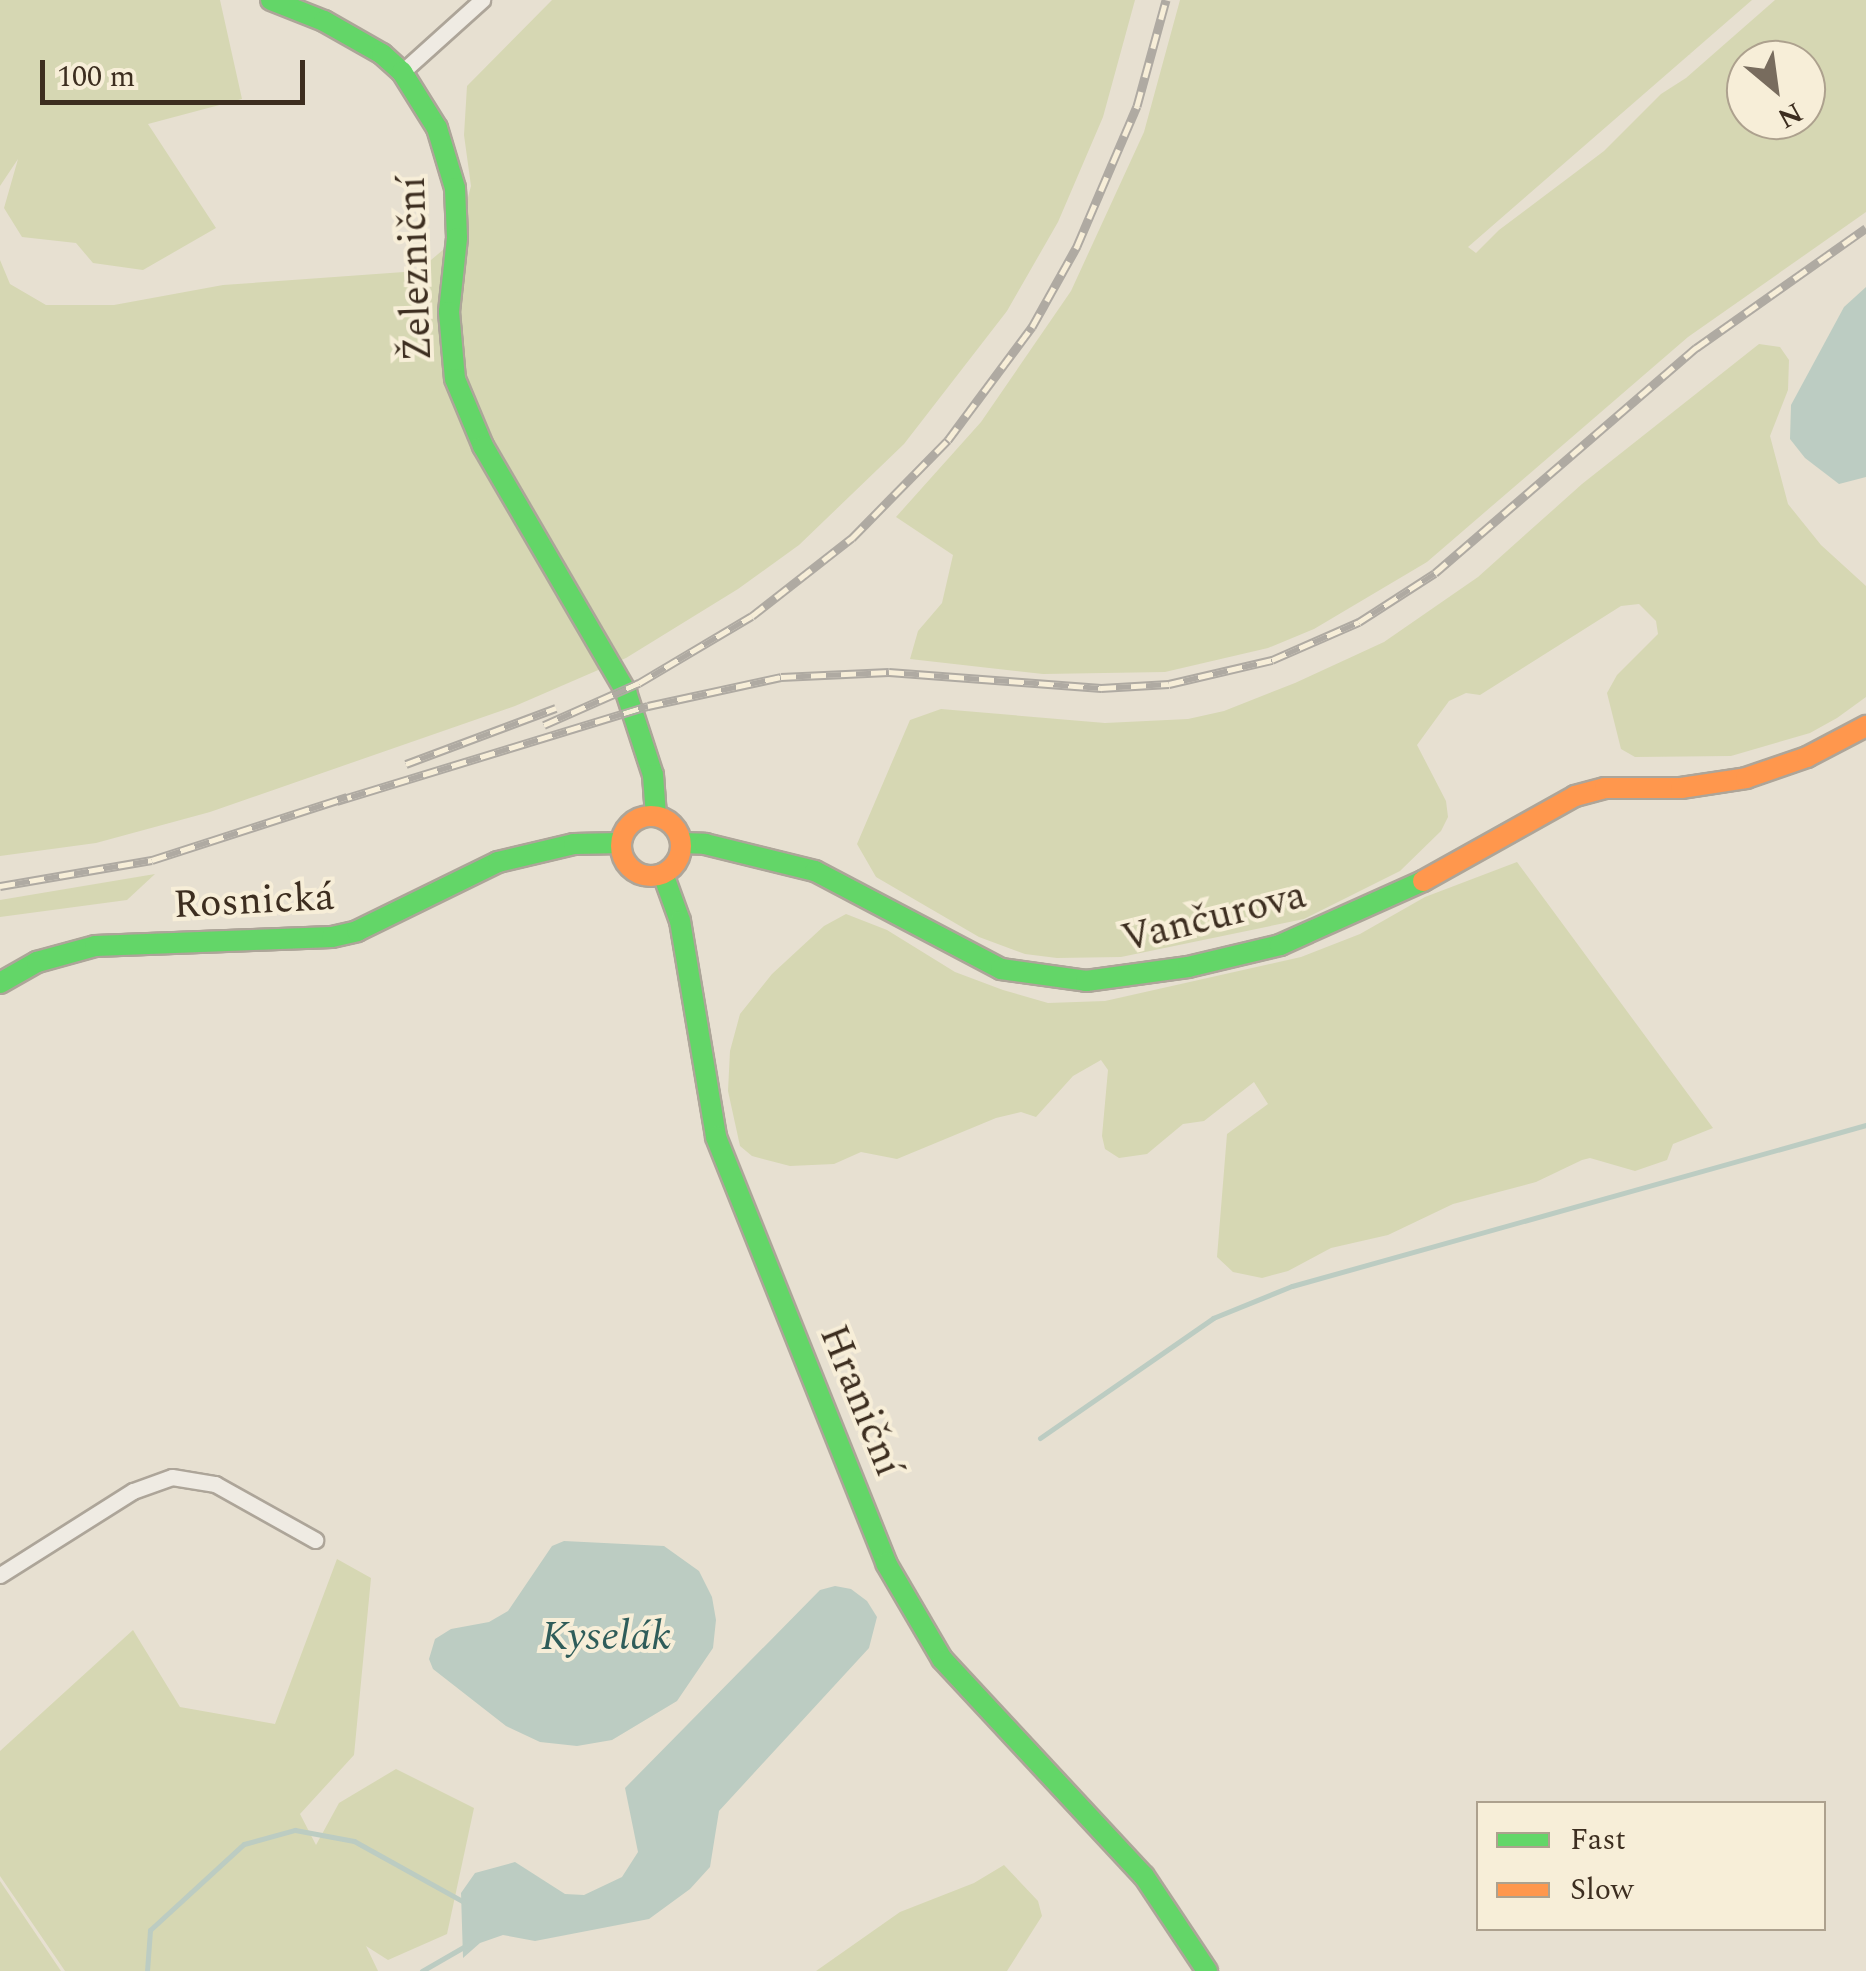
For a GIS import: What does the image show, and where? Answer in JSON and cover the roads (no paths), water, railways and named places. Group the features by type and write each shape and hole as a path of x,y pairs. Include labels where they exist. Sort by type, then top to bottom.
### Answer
{"street":[{"name":"Železniční","path":"271,0 324,21 382,54 402,72 437,128 455,188 456,238 449,312 455,379 484,446 626,692 653,775 656,816"},
{"path":"402,72 482,0"},
{"name":"Vančurova","path":"682,843 705,844 814,871 1001,969 1034,977 1086,981 1188,967 1280,945 1394,897 1576,796 1605,788 1681,788 1746,778 1807,758 1866,726"},
{"path":"656,816 676,828 682,843 679,858 663,874 648,876 634,871 624,859 621,843 633,822 656,816"},
{"name":"Rosnická","path":"0,983 37,962 95,946 332,937 357,931 498,862 574,844 621,843"},
{"name":"Hraniční","path":"663,874 683,937 702,1072 716,1137 886,1562 942,1659 1144,1876 1207,1971"},
{"path":"0,1575 133,1491 172,1478 214,1484 316,1540"}],"water":[{"path":"1866,287 1866,477 1839,484 1805,458 1790,439 1791,405 1844,307"},
{"name":"Kyselák","path":"564,1541 664,1546 699,1571 712,1597 716,1620 713,1648 677,1701 612,1740 577,1746 540,1742 506,1726 433,1669 429,1659 435,1639 451,1629 489,1622 508,1611 552,1546"},
{"path":"835,1586 851,1589 867,1601 877,1617 869,1648 719,1811 710,1867 690,1889 649,1919 535,1941 503,1935 480,1943 463,1958 461,1893 475,1873 515,1862 565,1894 584,1895 622,1877 638,1852 625,1788 820,1590"}],"waterway":[{"path":"1040,1438 1213,1318 1292,1286 1866,1125"},
{"path":"147,1971 150,1930 244,1844 295,1830 354,1841 464,1902"},
{"path":"422,1971 467,1945"}],"railway":[{"path":"544,725 639,683 752,616 852,538 948,440 1032,327 1077,246 1137,106 1166,0"},
{"path":"337,801 648,706 781,677 889,672 1101,688 1169,684 1272,660 1359,622 1435,573 1696,348 1866,228"},
{"path":"406,764 556,708"},
{"path":"0,886 152,860 347,797"}]}
